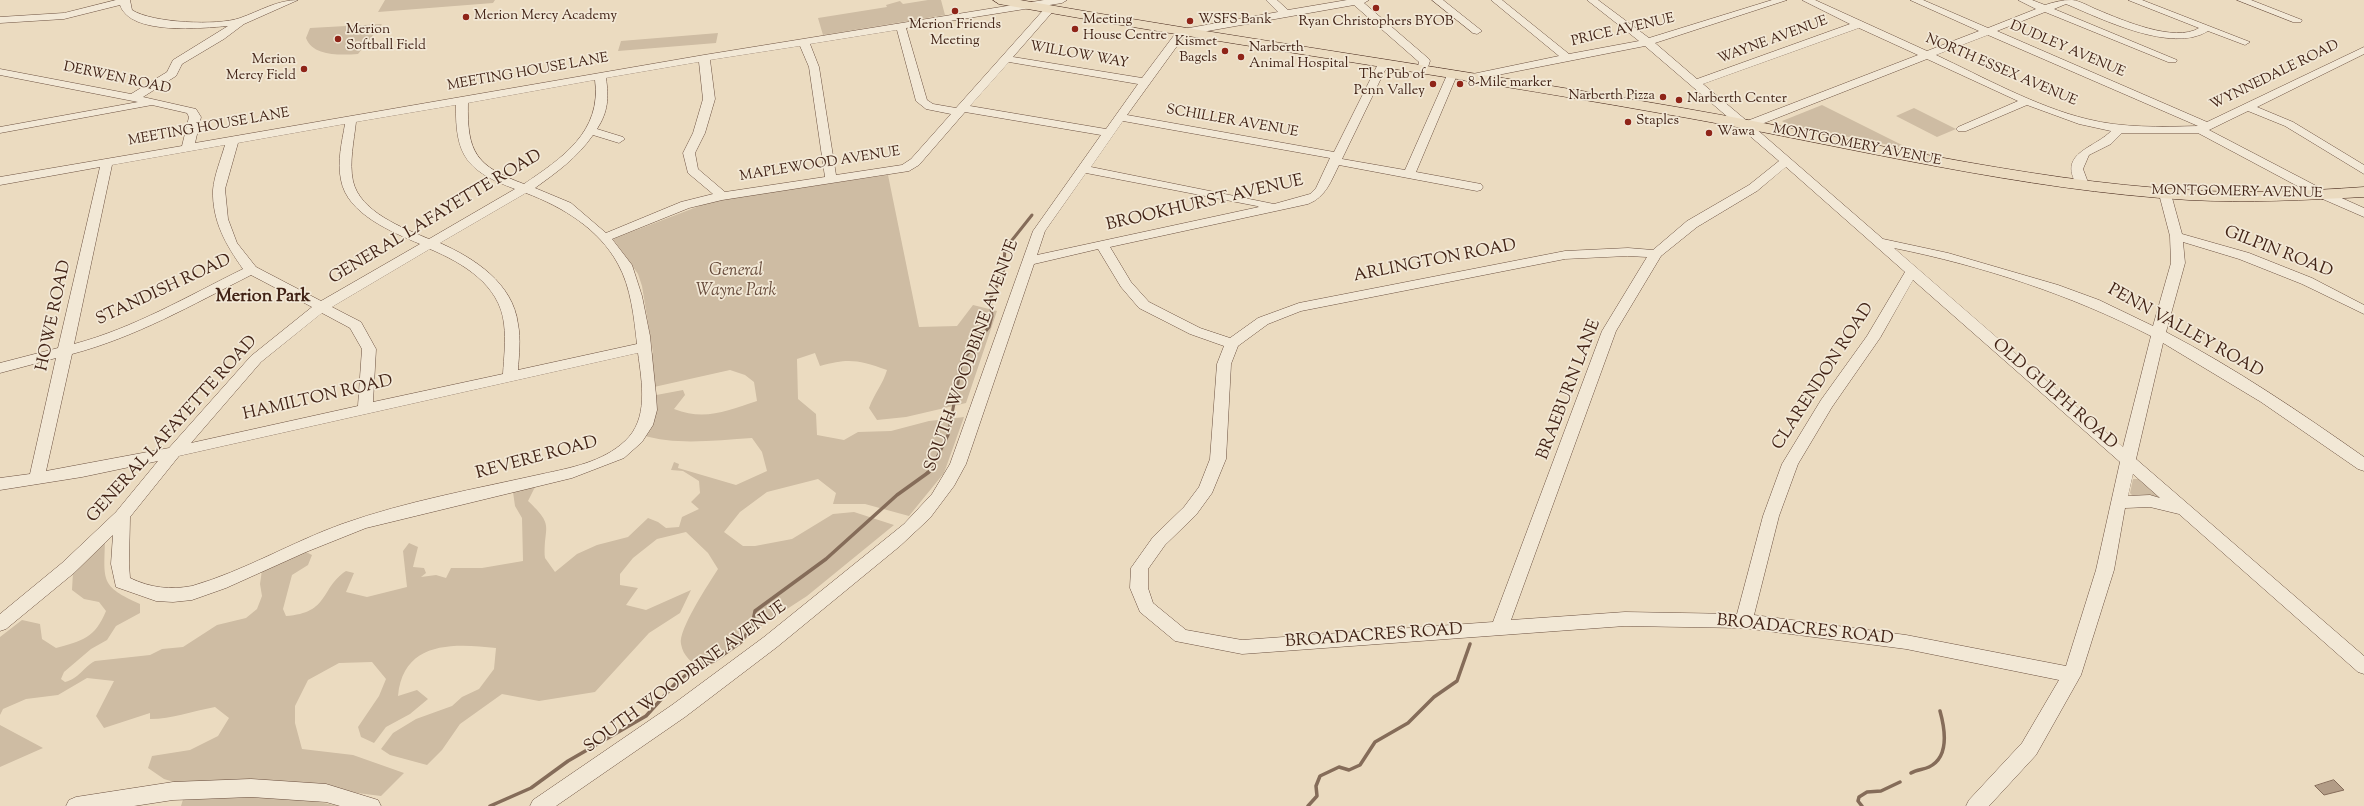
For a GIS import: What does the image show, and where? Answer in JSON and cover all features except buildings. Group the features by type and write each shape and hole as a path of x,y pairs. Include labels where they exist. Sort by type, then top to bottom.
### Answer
{"main road":[{"name":"MONTGOMERY AVENUE","path":"999,0 1182,32 1452,75 1746,125 2000,174 2165,194 2240,196 2364,192"}],"street":[{"path":"0,20 35,20 69,15 125,0 127,11 134,16 152,22 190,26 240,22"},
{"path":"133,98 172,74 177,62 220,37 240,22 293,0"},
{"name":"MEETING HOUSE LANE","path":"0,181 351,118 704,58 1062,0"},
{"path":"1271,0 1286,14"},
{"path":"1182,32 1358,0 1425,61 1422,71"},
{"path":"1437,0 1477,31"},
{"path":"1496,0 1567,58"},
{"name":"OLD GULPH ROAD","path":"1592,0 1647,42 1746,125 1785,162 1879,242 2364,667"},
{"name":"PRICE AVENUE","path":"1467,78 1647,42 1782,0"},
{"name":"NORTH ESSEX AVENUE","path":"1807,0 2027,101 2083,122 2119,129 2203,128 2322,194 2364,212"},
{"name":"DUDLEY AVENUE","path":"1915,0 2203,128"},
{"path":"2023,0 2172,60"},
{"path":"1746,125 1989,32 2067,0 2133,26 2172,36 2196,36 2202,33 2206,28"},
{"path":"2133,0 2245,42"},
{"path":"2242,0 2297,20"},
{"name":"MAPLEWOOD AVENUE","path":"604,238 685,205 722,196 905,168 914,162 1050,9"},
{"name":"WAYNE AVENUE","path":"1696,83 1859,24"},
{"path":"901,27 922,101 930,107 960,110 1109,133"},
{"name":"SOUTH WOODBINE AVENUE","path":"540,806 662,723 760,651 886,547 932,505 953,476 958,464 1027,261 1040,231 1182,32"},
{"path":"804,42 814,67 831,179"},
{"name":"WYNNEDALE ROAD","path":"2203,128 2364,50"},
{"path":"704,58 709,99 699,133 689,153 692,170 722,196"},
{"name":"WILLOW WAY","path":"1007,59 1145,82"},
{"name":"BROOKHURST AVENUE","path":"1027,261 1273,208 1314,196 1321,189 1383,64"},
{"name":"DERWEN ROAD","path":"0,72 192,111 195,118 188,147"},
{"path":"1409,174 1452,75"},
{"name":"GENERAL LAFAYETTE ROAD","path":"0,624 68,568 122,516 174,452 256,359 321,307 526,188 560,165 591,131 599,117 603,97 600,76"},
{"name":"REVERE ROAD","path":"122,516 120,564 122,582 139,591 163,597 191,593 226,581 299,548 360,524 420,508 581,470 614,458 630,445 645,426 649,411 644,347 635,292 624,264 604,238 568,206 495,175 470,156 464,142 462,100"},
{"path":"1962,129 2027,101"},
{"path":"0,130 156,103"},
{"path":"2248,107 2289,124 2364,170"},
{"name":"SCHILLER AVENUE","path":"1121,117 1476,187"},
{"path":"351,118 346,161 347,182 358,201 371,214 385,222 461,258 492,283 507,307 512,331 510,376"},
{"path":"2083,185 2077,169 2080,159 2085,152 2107,142 2119,129"},
{"path":"591,131 618,139"},
{"path":"232,139 219,188 222,219 230,243 251,270 356,325 369,350 370,373 365,408"},
{"name":"HOWE ROAD","path":"37,477 66,352 107,161"},
{"name":"BRAEBURN LANE","path":"1500,627 1609,331 1656,254 1692,224 1753,188 1785,162"},
{"path":"1083,169 1258,203 1273,208"},
{"path":"1976,806 2029,749 2072,675 2105,570 2118,502 2129,461 2158,334 2178,263 2176,236 2165,194"},
{"name":"GILPIN ROAD","path":"2176,236 2244,256 2300,278 2364,310"},
{"name":"PENN VALLEY ROAD","path":"1879,242 1906,246 2086,300 2158,334 2243,383 2364,465"},
{"path":"1102,245 1126,284 1144,305 1195,331 1232,344"},
{"name":"ARLINGTON ROAD","path":"1232,344 1253,324 1274,314 1299,307 1565,255 1628,252 1656,254"},
{"name":"STANDISH ROAD","path":"0,368 66,352 102,341 142,325 251,270"},
{"name":"CLARENDON ROAD","path":"1744,621 1771,516 1790,464 1826,404 1873,338 1912,272"},
{"name":"BROADACRES ROAD","path":"1232,344 1224,364 1218,460 1202,494 1190,511 1159,541 1140,568 1139,588 1146,607 1181,636 1242,647 1625,619 1744,621 1906,642 2072,675"},
{"name":"HAMILTON ROAD","path":"0,484 82,471 174,452 365,408 644,347"},
{"path":"2118,502 2150,501 2186,511"},
{"path":"76,806 173,791 251,788 326,793 371,806"}],"green space":[{"path":"385,0 495,0 493,3 378,12"},
{"path":"928,0 941,0 945,15 823,35 818,18 887,7 886,5 900,1 903,4"},
{"name":"Merion Softball Field","path":"382,24 358,54 344,55 321,52 315,49 306,38 310,28"},
{"path":"718,33 716,43 618,51 621,41"},
{"path":"1822,105 1910,149 1787,125 1782,121"},
{"path":"1914,108 1956,129 1937,137 1896,116"},
{"name":"General Wayne Park","path":"888,175 919,327 957,326 973,305 997,311 966,403 906,417 877,420 869,408 887,370 854,361 820,366 815,353 797,359 798,399 816,414 817,435 844,440 858,432 891,431 929,421 964,417 944,473 909,516 865,504 833,504 836,493 818,479 767,492 740,512 724,532 743,546 755,546 792,539 833,514 854,512 894,525 807,596 764,624 731,651 701,669 688,659 682,648 681,637 684,628 718,569 708,553 686,532 657,539 633,558 620,574 620,585 638,588 626,605 646,610 691,590 680,613 649,633 595,692 539,701 502,694 460,724 442,750 427,765 390,755 381,749 393,733 416,719 452,706 462,697 479,689 494,669 496,648 480,646 447,646 420,655 409,665 402,678 398,696 417,690 428,699 410,714 386,727 374,743 361,737 358,727 379,696 386,679 372,662 339,663 308,680 295,706 295,723 302,749 353,755 404,773 381,796 256,780 174,782 164,779 148,768 152,756 190,750 218,736 229,718 215,707 158,719 150,719 150,713 104,728 96,716 114,681 87,678 58,695 26,699 3,709 0,715 0,637 22,620 40,624 42,639 56,648 73,643 87,637 92,633 102,620 106,611 99,602 84,599 72,590 73,572 105,540 104,565 107,581 111,587 118,592 140,604 140,613 116,626 107,640 91,649 64,672 61,679 65,682 74,678 95,661 150,655 162,649 183,647 217,625 246,618 257,609 262,596 260,584 262,570 304,551 312,555 308,565 292,575 283,609 286,616 300,614 317,605 332,585 346,571 354,573 346,592 367,597 407,587 403,551 409,543 418,547 413,567 424,568 426,573 421,577 436,575 446,578 451,568 482,568 523,561 522,518 515,506 513,492 536,485 528,501 542,516 545,522 545,558 555,572 577,554 597,545 628,537 648,518 658,522 666,528 679,527 682,517 699,509 691,502 700,493 699,481 683,471 671,470 674,462 679,464 678,468 736,485 767,471 762,452 752,438 711,441 683,441 642,435 651,396 683,390 685,395 674,409 685,413 716,413 757,401 754,382 745,375 730,370 654,387 650,354 653,353 642,286 638,274 613,239 715,200"},
{"path":"2133,479 2140,479 2165,498 2133,496 2130,493"},
{"path":"0,725 43,748 0,767"},
{"path":"185,793 303,799 339,806 181,806"}],"shaded area":[{"path":"2334,780 2344,790 2324,795 2315,786"}],"waterway":[{"path":"927,473 931,470 948,435 962,361 989,327 992,316 990,299 1003,274 1005,249 1032,215"},
{"path":"490,806 531,788 568,761 646,716 676,683 697,666 714,661 741,642 752,626 755,611 826,559 897,495 929,472"},
{"path":"1308,806 1317,796 1316,786 1320,776 1339,767 1349,770 1360,765 1375,742 1408,723 1434,697 1457,681 1470,644"},
{"path":"1911,773 1929,767 1940,757 1944,742 1940,711"},
{"path":"1862,806 1858,801 1859,797 1867,792 1881,791 1900,782"}],"place":[{"name":"Ryan Christophers BYOB","path":"1376,8"},
{"name":"Merion Friends Meeting","path":"955,11"},
{"name":"Merion Mercy Academy","path":"466,17"},
{"name":"WSFS Bank","path":"1190,21"},
{"name":"Meeting House Centre","path":"1075,29"},
{"name":"Merion Softball Field","path":"338,39"},
{"name":"Kismet Bagels","path":"1225,51"},
{"name":"Narberth Animal Hospital","path":"1241,57"},
{"name":"Merion Mercy Field","path":"304,69"},
{"name":"The Pub of Penn Valley","path":"1433,84"},
{"name":"8-Mile marker","path":"1460,84"},
{"name":"Narberth Pizza","path":"1663,97"},
{"name":"Narberth Center","path":"1679,100"},
{"name":"Staples","path":"1628,122"},
{"name":"Wawa","path":"1709,133"}],"district":[{"name":"Merion Park","path":"263,298"}]}
